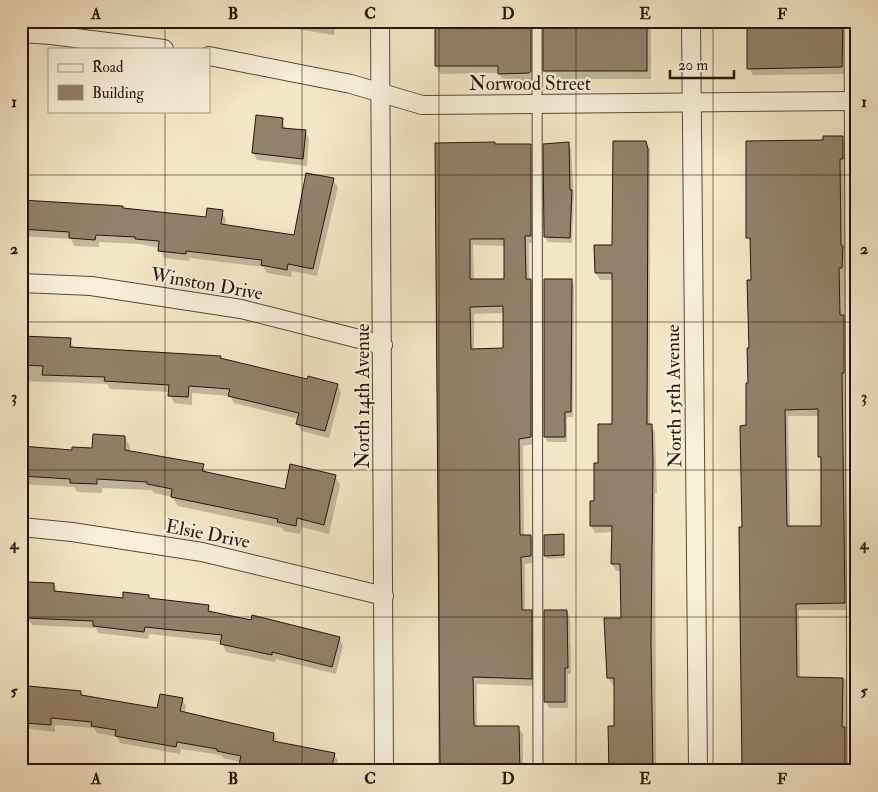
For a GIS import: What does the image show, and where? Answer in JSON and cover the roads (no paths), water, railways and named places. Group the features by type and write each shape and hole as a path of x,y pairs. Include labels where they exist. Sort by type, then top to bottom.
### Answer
{"street":[{"name":"North 14th Avenue","path":"380,21 384,771"},
{"name":"North 15th Avenue","path":"691,21 698,771"},
{"path":"21,33 155,48"},
{"name":"Norwood Street","path":"210,56 350,84 422,105 853,101"},
{"name":"Winston Drive","path":"21,283 91,286 241,309 382,345"},
{"name":"Elsie Drive","path":"21,527 72,532 202,552 384,596"}],"lane":[{"path":"536,21 538,771"},
{"path":"849,21 853,101 852,771"}]}
